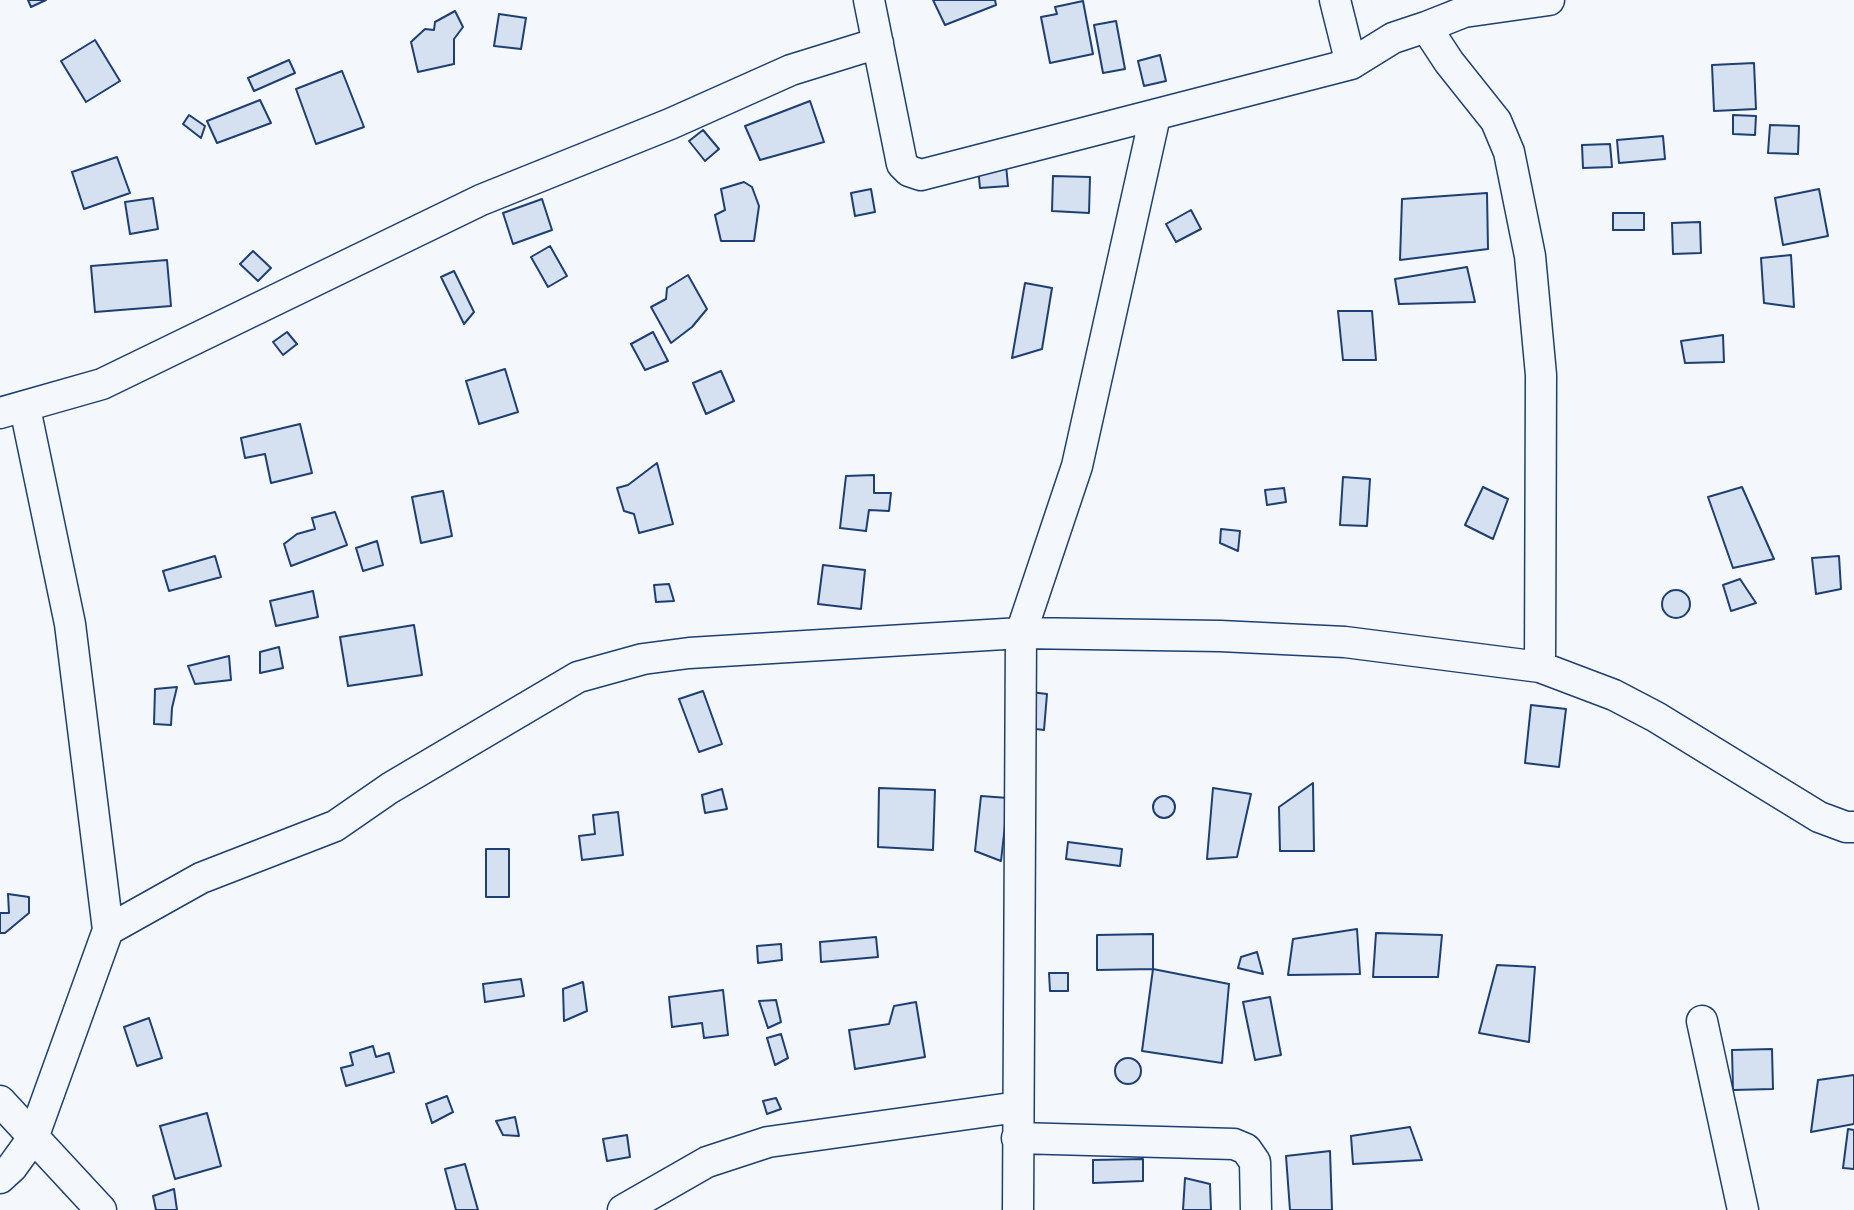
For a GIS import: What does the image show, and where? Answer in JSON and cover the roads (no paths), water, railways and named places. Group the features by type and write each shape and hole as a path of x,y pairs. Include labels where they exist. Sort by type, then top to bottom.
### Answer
{"street":[{"path":"869,0 902,164 921,175 1351,64 1394,38 1464,12 1549,0"},
{"path":"1335,0 1351,64"},
{"path":"1426,27 1449,62 1496,121 1509,152 1530,256 1541,375 1540,667"},
{"path":"0,1178 12,1167 33,1138 108,930 70,624 13,411 102,384 481,200 670,124 791,70 878,43"},
{"path":"1017,1210 1021,632 1077,466 1155,116"},
{"path":"108,930 201,878 335,826 390,788 578,677 643,659 689,653 1021,632 1220,636 1345,642 1540,667 1614,695 1819,817 1846,827 1854,827"},
{"path":"1702,1021 1742,1210"},
{"path":"0,1101 101,1210"},
{"path":"623,1210 706,1162 768,1142 1018,1107"},
{"path":"1017,1138 1234,1144 1246,1149 1255,1162 1256,1210"}]}
